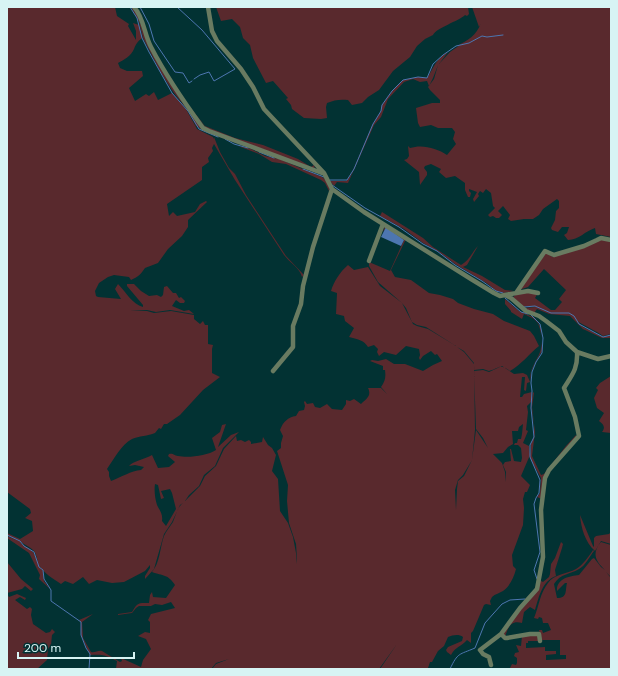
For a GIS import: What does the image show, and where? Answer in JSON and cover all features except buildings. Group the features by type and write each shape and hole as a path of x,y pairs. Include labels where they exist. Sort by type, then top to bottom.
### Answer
{"street":[{"path":"134,7 140,16 149,45 160,65 178,95 203,128 324,173"},
{"path":"208,7 212,31 217,42 243,73 264,109 324,173 332,189 364,212 494,293 500,296 528,291 538,292"},
{"path":"273,371 293,347 293,326 301,304 302,286 332,189"},
{"path":"369,261 384,224"},
{"path":"516,293 545,252 554,255 584,246 601,238 611,240"},
{"path":"505,295 526,311 539,316 554,327 559,331 571,348 577,352 598,358 611,356"},
{"path":"491,665 489,656 483,654 480,650 501,634 520,608 537,589 543,557 541,510 545,478 549,470 578,436 574,414 564,388 575,372 578,362 577,352"},
{"path":"501,634 505,638 539,634 540,641"}],"shaded area":[{"path":"7,7 115,7 117,16 129,24 128,26 136,40 136,31 133,23 139,25 142,38 129,56 118,63 120,68 127,71 142,71 143,76 129,88 135,101 146,94 149,96 154,92 158,100 172,93 186,109 197,129 213,137 213,139 214,137 220,152 229,168 235,174 246,195 286,256 304,275 302,277 297,268 286,258 235,180 214,144 212,148 213,151 208,158 209,162 202,167 202,180 167,204 169,216 173,212 177,216 195,212 200,204 206,201 207,202 188,220 188,227 182,236 168,249 158,263 145,268 136,278 131,280 129,277 114,275 99,283 95,291 96,296 98,297 121,299 115,289 118,284 132,301 143,307 127,284 134,284 149,296 157,295 161,297 163,295 164,287 167,286 173,293 176,293 179,298 181,297 185,301 184,303 180,303 176,300 172,306 184,311 189,310 194,314 170,310 156,312 147,310 130,311 147,311 154,313 171,311 194,315 194,319 200,324 203,321 205,325 208,325 208,344 213,345 212,373 220,377 203,390 180,415 167,424 164,424 161,429 159,428 155,433 132,439 124,445 107,469 111,481 141,470 144,467 135,465 129,466 152,455 158,468 169,467 175,462 168,456 169,454 182,457 192,457 216,450 212,438 220,432 222,425 226,424 218,447 231,435 239,432 223,448 215,466 204,475 199,486 185,501 200,486 205,476 216,466 224,449 236,436 237,441 241,440 245,442 249,440 251,444 262,442 263,437 276,455 272,471 278,479 280,511 288,523 293,537 297,564 296,544 289,523 287,501 288,485 277,451 281,448 283,436 280,430 286,420 296,416 299,411 304,410 305,401 307,404 313,403 315,407 320,408 327,404 332,409 342,410 346,404 346,400 350,401 354,399 361,404 369,395 368,388 381,388 387,394 381,387 385,379 385,370 383,370 383,366 370,361 372,360 378,361 386,359 394,364 405,364 423,371 442,361 437,354 435,355 431,351 420,360 419,349 406,346 396,355 384,352 379,356 377,352 378,349 374,345 368,347 362,341 349,337 354,328 345,321 344,316 336,314 337,293 331,291 338,277 348,265 354,270 368,267 380,286 402,303 378,282 369,266 369,262 390,271 404,240 386,228 383,232 385,226 406,239 391,270 395,277 411,280 429,293 453,299 458,303 474,309 493,314 504,321 530,331 539,346 510,371 504,367 514,374 523,373 527,375 530,382 527,383 526,391 524,390 525,377 522,377 520,397 524,394 532,392 531,402 527,406 528,412 526,430 528,431 523,443 529,446 530,455 521,476 530,485 527,492 525,492 523,499 523,525 512,555 513,566 516,569 515,572 508,587 492,597 490,601 491,605 484,605 471,633 471,643 467,640 451,655 446,650 448,647 462,641 463,637 456,635 448,637 444,646 438,651 432,662 430,662 428,668 431,669 380,669 397,644 379,669 212,669 216,664 229,659 216,663 211,669 116,669 117,661 110,657 104,655 90,655 81,635 81,622 79,620 93,614 82,622 83,638 91,652 102,651 120,662 122,661 121,658 141,667 143,660 151,649 146,639 138,636 145,632 150,633 150,622 148,620 151,614 175,608 171,602 162,605 155,604 151,606 139,606 132,613 118,614 132,612 139,604 149,603 152,592 153,597 166,598 175,585 168,577 152,572 155,568 158,560 164,536 173,522 177,510 164,534 154,569 145,579 150,565 145,571 124,582 112,583 97,580 89,584 83,577 73,584 65,581 61,584 39,566 43,571 44,581 50,589 39,579 40,575 29,553 7,538 7,536 19,541 7,535 7,533 20,539 33,531 32,521 25,518 31,513 30,509 7,492","holes":["402,303 406,308 412,322 426,327 456,346 428,329 413,324","457,347 464,351 474,364 464,352","500,367 489,372 483,370 474,371 483,369 489,371","474,376 476,429 488,448 476,430 472,460 475,430","523,424 521,439 518,439 517,443 514,445 518,445 521,448 521,462 514,461 510,449 511,461 505,462 503,465 506,472 505,482 505,472 502,463 493,454 503,453 513,444 512,431 518,431 519,427","472,460 464,476 458,481 456,510 455,490 458,480 463,475","155,484 158,485 161,499 164,498 161,491 170,489 176,509 166,526 162,521 162,514 156,503","20,541 33,550 35,553 38,563 35,555 29,548"]},
{"path":"131,7 135,9 146,38 203,130 196,126 187,109 161,73 143,38 139,22"},
{"path":"216,7 468,7 469,14 443,27 425,39 417,46 410,57 393,71 379,90 362,103 352,105 348,100 337,100 327,103 327,118 321,119 304,118 292,109 291,105 286,99 288,98 273,81 266,83 253,58 250,45 243,38 240,27 232,19 221,21"},
{"path":"472,7 611,7 611,237 596,234 595,228 575,239 568,240 564,235 567,233 569,227 562,227 558,232 552,230 551,228 555,220 556,211 559,208 559,201 557,199 543,209 539,215 533,219 511,221 508,219 510,215 503,206 498,211 502,215 499,218 493,216 490,217 488,215 495,208 493,206 491,193 486,189 483,193 480,191 478,194 479,196 474,202 473,199 477,192 469,189 471,193 470,197 468,197 465,190 465,183 455,176 446,178 439,172 441,169 431,164 425,166 424,168 427,175 420,185 419,172 404,160 409,156 408,146 410,148 419,146 429,147 439,150 447,155 456,144 453,139 455,132 452,128 438,128 431,125 420,127 418,123 416,108 432,103 440,103 440,100 428,87 427,81 420,82 413,79 404,82 388,99 381,117 374,125 348,183 337,182 334,186 330,181 346,181 351,175 373,124 381,111 382,105 392,91 403,80 418,77 427,78 440,58 448,52 439,64 450,52 465,42 477,31 479,27","holes":["438,65 434,79 430,85"]},
{"path":"180,96 205,126 235,138 263,145 298,159 311,167 314,165 315,169 207,129"},
{"path":"238,146 251,149 265,156 279,159 322,177 328,184 330,193 325,183 321,180 286,164 272,162 259,154"},
{"path":"382,212 423,238 433,247 461,265 468,259 478,246 467,265 463,267 482,276 505,290 514,291 504,293 496,291 488,284 455,264 404,229 380,216"},
{"path":"602,239 611,241 611,334 603,336 576,320 583,327 603,337 611,335 611,338 602,338 583,329 570,316 549,314 537,309 534,313 523,308 536,307 522,307 513,297 528,292 538,293 535,298 551,310 555,310 562,302 559,299 566,290 544,269 528,287 519,290 546,253 553,257"},
{"path":"505,299 519,311 535,318 541,328 541,338 539,326 535,320 524,314 522,319 511,312 505,304"},
{"path":"542,341 542,351 532,369 533,366 540,352"},
{"path":"611,376 611,433 602,432 604,426 599,421 604,413 597,408 594,398 598,390 596,388 600,383"},
{"path":"533,392 532,407 535,432 532,456 541,475 544,474 576,435 576,437 548,470 542,499 537,497 540,493 541,478 530,458 531,444 534,436 531,405"},
{"path":"580,515 594,547 594,538 596,536 609,534 611,532 611,544 601,541 595,551 584,534"},
{"path":"561,542 563,544 555,570 556,576 551,578 544,586 535,610 530,607 524,612 522,623 518,622 510,625 505,637 503,632 530,598 539,580 543,582 549,577 551,564"},
{"path":"601,542 611,545 611,577 606,572 611,578 611,669 497,669 510,668 512,664 516,665 517,658 514,656 515,653 519,652 516,645 521,646 522,636 539,635 539,641 528,641 528,643 526,643 526,648 545,647 545,651 556,651 556,654 546,655 546,660 566,659 566,655 560,655 560,640 541,640 539,630 542,630 543,633 551,630 548,623 543,623 542,618 534,618 543,591 551,580 579,567 593,550 594,551 581,568 562,576 554,584 557,598 563,597 565,593 567,583 565,583 557,591 557,587 561,581 567,577 579,575 592,559 594,558 601,567 605,570 599,564 595,554"},
{"path":"7,562 21,579 33,589 31,591 25,586 22,589 7,593"},
{"path":"7,594 9,597 17,594 26,598 25,600 20,597 15,600 27,609 30,607 32,609 31,615 33,624 46,633 50,632 52,629 55,632 52,635 51,645 48,649 47,660 37,669 7,669"}],"water":[{"path":"386,227 404,240 401,246 381,237"}],"waterway":[{"path":"130,7 137,18 142,38 172,93 188,111 199,129 218,137"},
{"path":"140,7 149,24 154,41 175,72 183,73 189,83 192,81"},
{"path":"177,7 202,30 235,69 214,81 209,72 194,79"},
{"path":"330,180 347,180 354,169 373,124 381,111 382,105 392,91 403,80 418,77 427,78 433,64 456,46 469,43 482,36 487,37 503,35"},
{"path":"225,139 234,144 248,148"},
{"path":"259,152 274,158"},
{"path":"303,169 324,177"},
{"path":"332,185 365,208 437,251 455,265 496,291 503,293"},
{"path":"505,298 521,312 528,314"},
{"path":"524,307 535,306 551,313 569,313 574,316 579,324 603,337 611,335"},
{"path":"531,315 540,324 543,338 542,353 532,372 531,383 531,408 534,437 530,445 530,457 540,480 539,493 534,504 540,552 534,570 537,579"},
{"path":"7,535 20,541 24,546 34,552 39,567 43,570 44,579 51,590 51,601 81,622 81,635 90,654 89,669"},
{"path":"450,669 457,657 462,653 475,648 485,623 502,604 510,600 525,599"}]}
